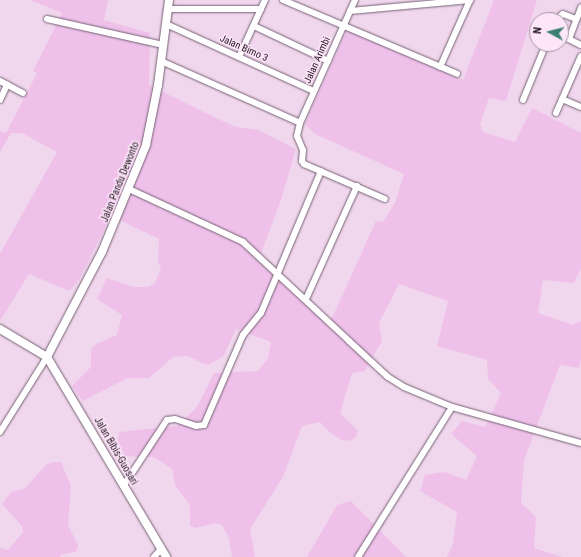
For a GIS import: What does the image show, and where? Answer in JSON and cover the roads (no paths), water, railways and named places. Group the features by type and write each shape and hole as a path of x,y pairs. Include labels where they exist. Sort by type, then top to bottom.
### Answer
{"street":[{"name":"Jalan Pandu Dewonto","path":"47,357 92,273 129,189 146,145 161,61 169,0"},
{"path":"239,57 265,0"},
{"path":"283,0 344,24 457,74"},
{"name":"Jalan Arimbi","path":"300,123 355,0"},
{"path":"350,11 470,0 440,67"},
{"path":"581,7 569,38 581,45"},
{"path":"168,9 261,9"},
{"path":"569,16 576,19"},
{"path":"47,19 163,45"},
{"name":"Jalan Bimo 3","path":"166,24 314,91"},
{"path":"254,26 328,61"},
{"path":"523,100 543,52"},
{"path":"556,113 581,56"},
{"path":"161,61 300,123 297,136 303,150 303,162 385,199"},
{"path":"0,81 23,93"},
{"path":"0,100 7,85"},
{"path":"562,98 581,106"},
{"path":"124,485 167,420 175,419 196,426 204,424 243,335 248,326 258,319 321,171"},
{"path":"306,299 357,186"},
{"path":"129,189 235,237 306,299 392,379 413,392 452,407 581,443"},
{"path":"0,329 47,357 0,432"},
{"name":"Jalan Bibis-Guosari","path":"47,357 166,557"},
{"path":"358,557 452,407"},
{"path":"154,557 161,549"}]}
